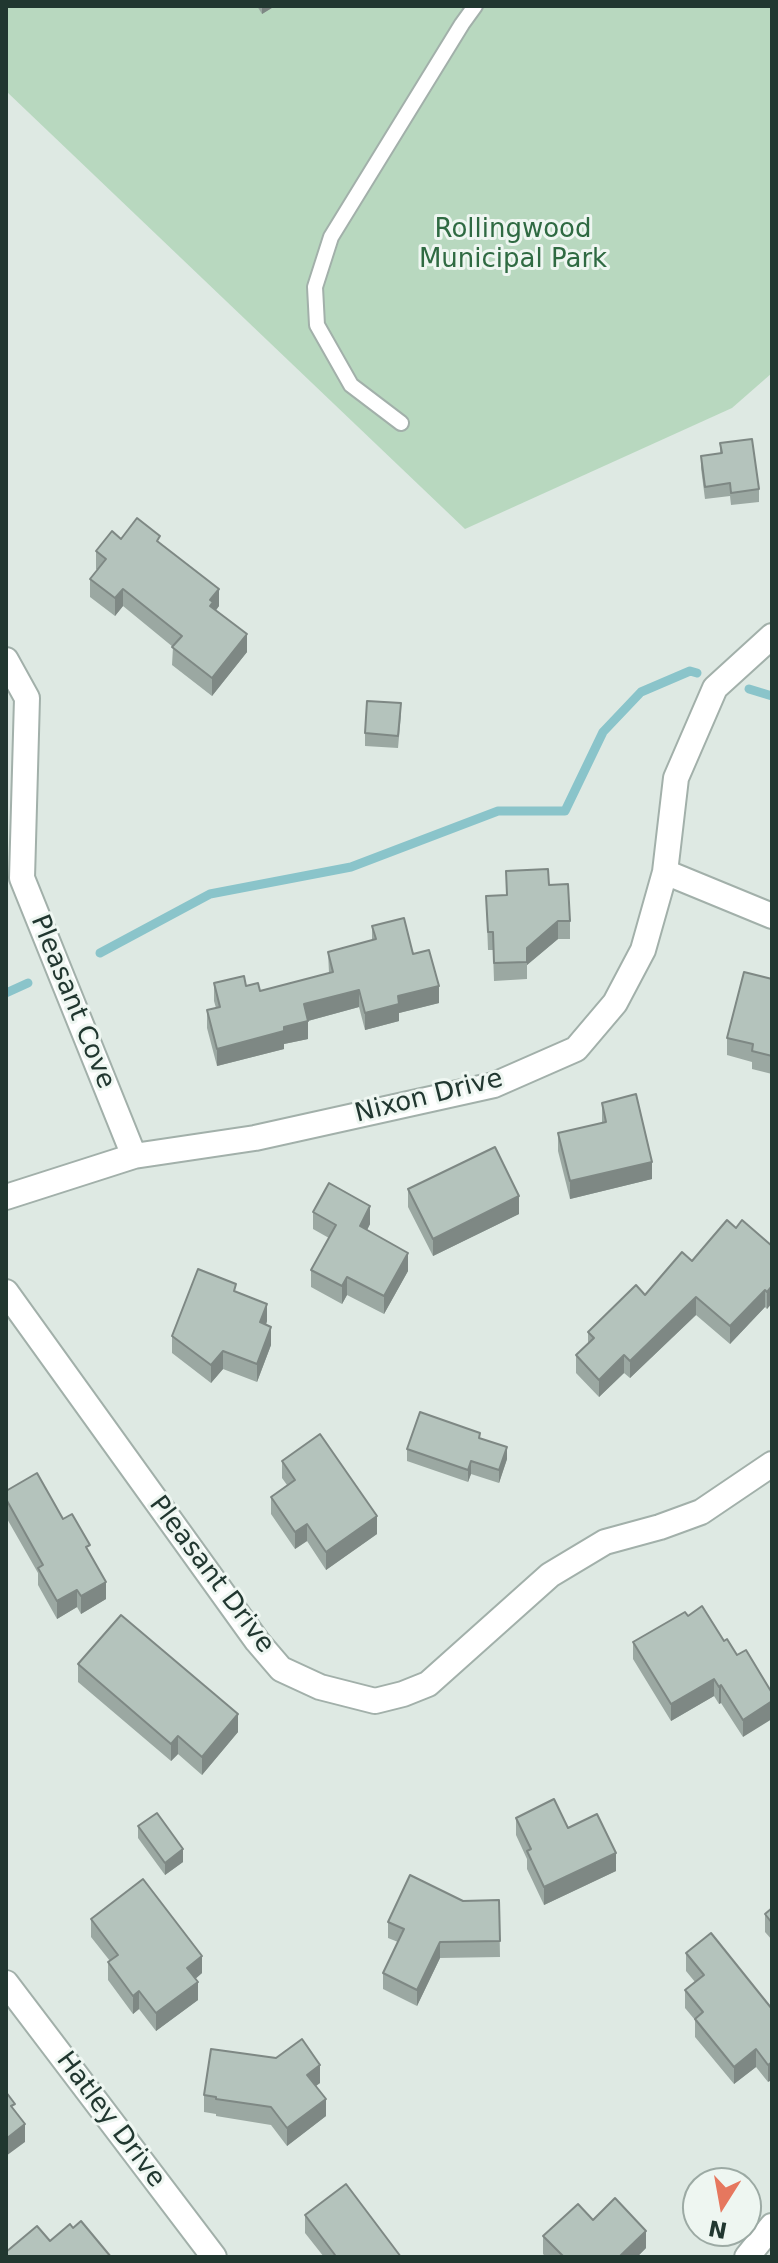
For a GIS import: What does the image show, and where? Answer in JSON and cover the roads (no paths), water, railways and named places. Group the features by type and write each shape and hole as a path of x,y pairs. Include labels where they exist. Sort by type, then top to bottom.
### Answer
{"street":[{"name":"Nixon Drive","path":"6,1197 134,1156 255,1138 494,1085 576,1049 615,1003 643,950 665,872 676,778 715,688 772,636"},
{"name":"Pleasant Cove","path":"6,660 27,698 22,878 134,1156"},
{"path":"665,872 772,916"},
{"name":"Pleasant Drive","path":"6,1292 281,1669 320,1687 375,1701 428,1684 550,1575 605,1542 701,1512 772,1464"},
{"name":"Hatley Drive","path":"6,1983 214,2257"},
{"path":"747,2257 772,2226"}],"lane":[{"path":"401,423 351,385 317,325 315,287 331,237 475,6"}],"waterway":[{"path":"100,953 210,894 351,867 498,811 565,811 603,732 641,692 690,671 697,673"},
{"path":"749,689 772,696"},
{"path":"6,993 28,983"}],"park label":[{"name":"Rollingwood Municipal Park","path":"513,245"}]}
